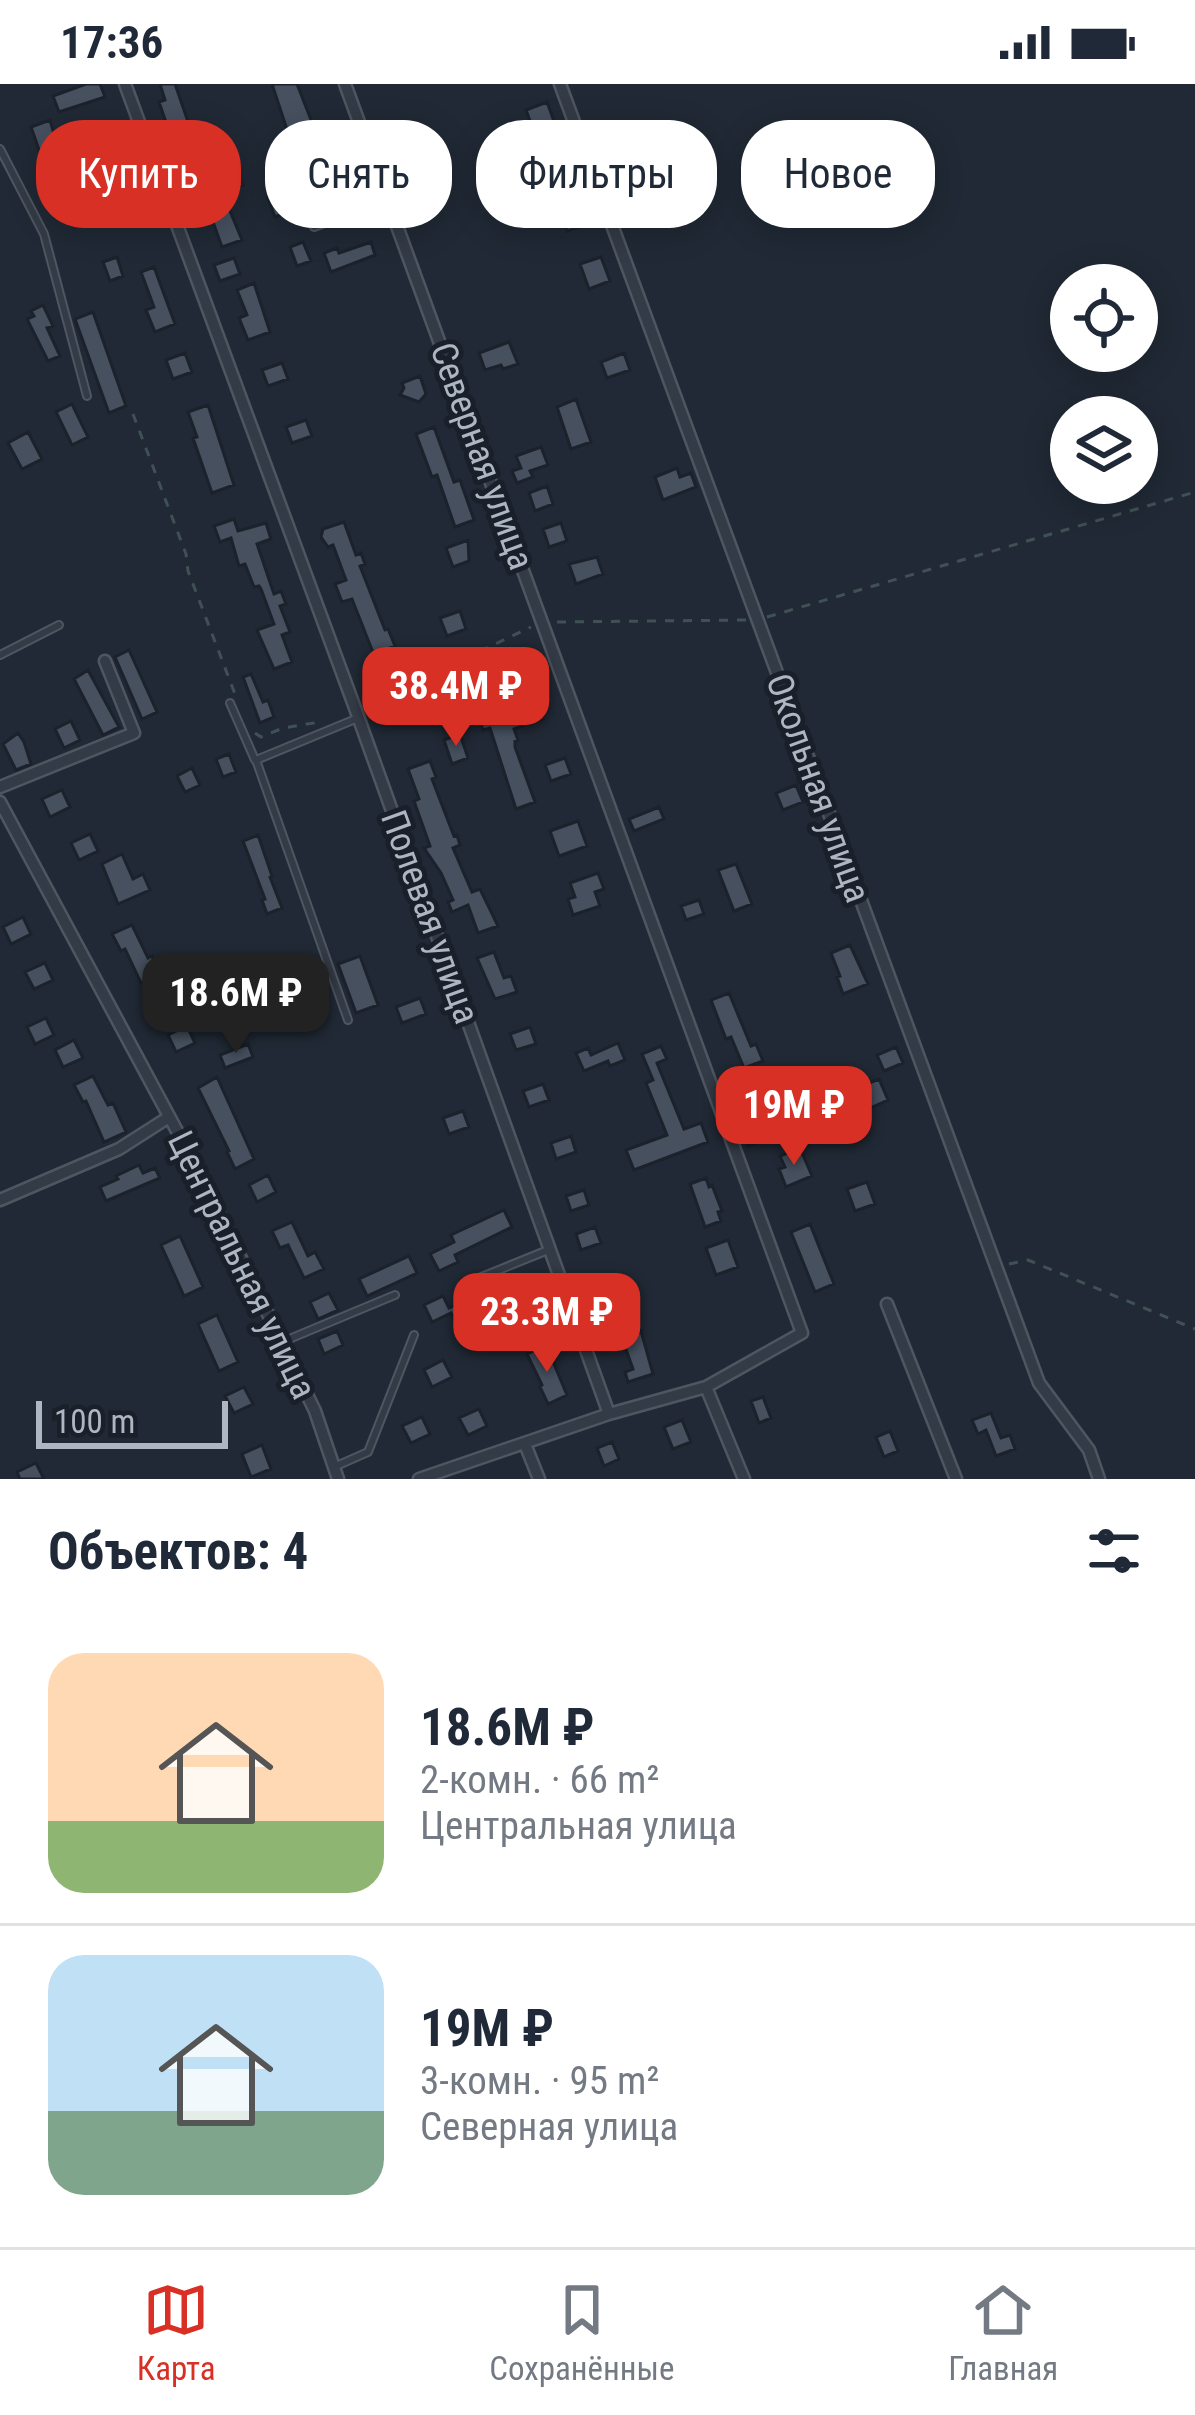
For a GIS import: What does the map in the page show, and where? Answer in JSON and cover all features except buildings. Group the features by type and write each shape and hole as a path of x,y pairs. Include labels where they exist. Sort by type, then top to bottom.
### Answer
{"street":[{"name":"Полевая улица","path":"125,84 138,120"},
{"name":"Северная улица","path":"346,84 359,120"},
{"name":"Окольная улица","path":"560,84 1039,1383 1089,1450 1099,1479"},
{"name":"Полевая улица","path":"178,228 609,1414"},
{"name":"Северная улица","path":"399,228 802,1333 706,1388"},
{"path":"0,787 134,733 105,661"},
{"name":"Центральная улица","path":"0,802 198,1170 315,1412 336,1473"},
{"path":"0,1200 119,1149 169,1117"},
{"path":"887,1304 956,1479"},
{"path":"419,1479 609,1414 706,1388 744,1479"},
{"path":"525,1444 539,1479"}],"lane":[{"path":"0,148 44,234 86,396"},
{"path":"0,656 58,625"},
{"path":"234,701 348,1020"},
{"path":"256,760 357,713"},
{"path":"473,1280 549,1250"},
{"path":"282,1342 395,1294"},
{"path":"336,1473 368,1452 414,1335"}],"path":[{"path":"133,414 234,701"},
{"path":"357,713 542,622 756,620 1195,492"},
{"path":"249,730 261,737 321,722"},
{"path":"996,1267 1028,1260 1195,1330"}]}
